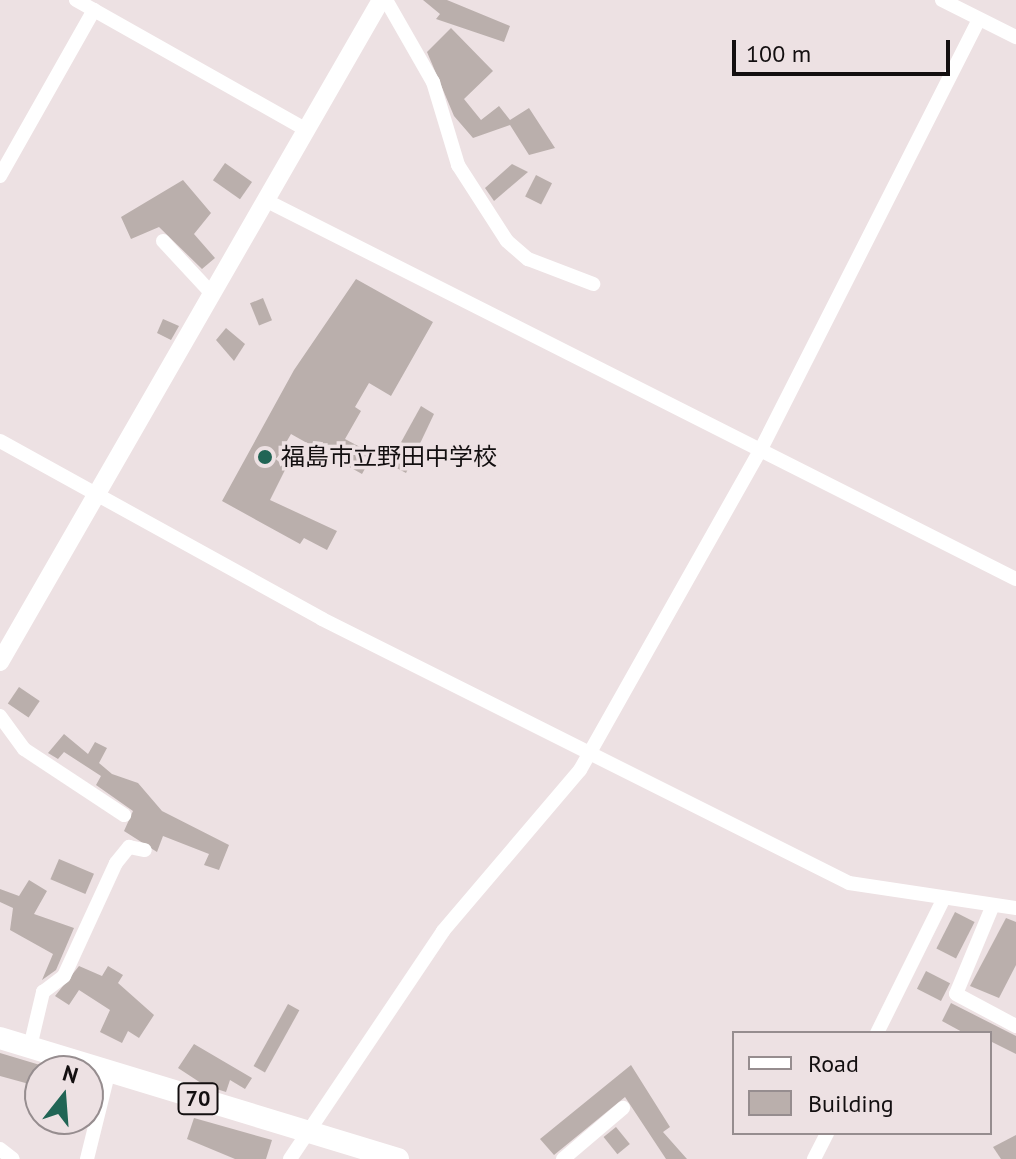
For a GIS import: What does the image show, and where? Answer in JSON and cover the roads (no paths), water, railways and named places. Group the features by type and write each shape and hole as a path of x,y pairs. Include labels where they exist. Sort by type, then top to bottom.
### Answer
{"main road":[{"name":"70","path":"0,1038 398,1159"}],"street":[{"path":"76,0 305,129"},
{"path":"0,662 305,129 383,0 433,82 458,165 507,241 528,259 593,284"},
{"path":"942,0 1016,37"},
{"path":"0,176 94,10"},
{"path":"290,1159 311,1134 443,931 589,753 760,451 979,19"},
{"path":"265,200 1016,579"},
{"path":"163,241 212,294"},
{"path":"0,441 97,496 589,753 849,883 1016,908"},
{"path":"0,716 24,749 124,815"},
{"path":"30,1047 43,992 64,976 116,863 129,847 145,850"},
{"path":"878,1031 944,898"},
{"path":"993,905 956,994 1016,1026"},
{"path":"87,1159 109,1070"},
{"path":"563,1159 623,1108"},
{"path":"814,1159 826,1135"},
{"path":"0,1149 13,1159"}],"place":[{"name":"福島市立野田中学校","path":"265,457"}]}
